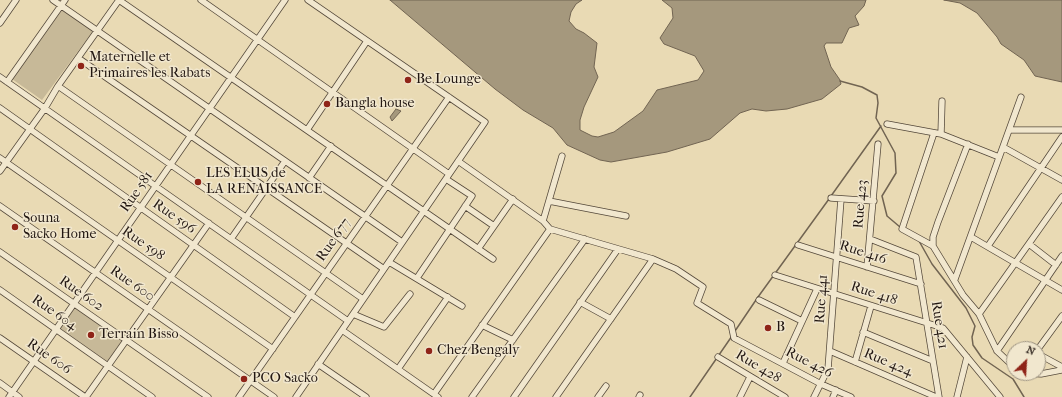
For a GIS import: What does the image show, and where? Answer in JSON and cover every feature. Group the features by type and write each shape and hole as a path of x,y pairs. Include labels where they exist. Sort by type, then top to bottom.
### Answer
{"street":[{"path":"0,22 16,0"},
{"path":"53,0 402,242"},
{"path":"7,82 65,0"},
{"path":"0,171 46,108 58,86 119,0 493,259"},
{"path":"201,0 413,148 472,196 417,278"},
{"name":"Rue 581","path":"10,394 57,329 285,0"},
{"path":"296,397 484,122 308,0"},
{"path":"307,130 367,41"},
{"path":"78,58 384,269"},
{"path":"0,77 348,321"},
{"path":"58,86 363,299"},
{"name":"Rue 677","path":"239,397 449,97"},
{"path":"955,279 1021,97"},
{"path":"941,134 942,101"},
{"name":"Rue 596","path":"0,108 295,317"},
{"path":"887,124 941,134 999,157"},
{"path":"1010,130 1062,130"},
{"path":"934,133 902,228 933,246 955,279 963,295 979,314 997,351 1006,359"},
{"path":"988,246 1040,167 1062,138"},
{"name":"Rue 423","path":"867,267 878,144"},
{"path":"933,246 935,232 968,144"},
{"path":"309,178 331,146"},
{"path":"1004,147 1062,180"},
{"path":"542,221 562,156"},
{"name":"Rue 598","path":"0,158 273,349"},
{"path":"231,239 285,161"},
{"path":"458,161 542,221 550,229 653,258 556,397"},
{"path":"979,314 1062,197"},
{"path":"831,198 874,201"},
{"name":"Rue 441","path":"814,397 828,369 841,199"},
{"path":"478,249 513,200"},
{"path":"549,201 626,216"},
{"name":"Rue 600","path":"0,206 274,397"},
{"path":"465,206 494,226"},
{"path":"86,397 208,223"},
{"path":"342,330 436,395 482,325 550,229"},
{"path":"971,237 1062,290"},
{"path":"472,397 585,239"},
{"name":"Rue 421","path":"870,239 916,257 933,361 937,397"},
{"path":"1029,244 1056,264"},
{"name":"Rue 416","path":"798,245 920,284"},
{"path":"514,397 618,249"},
{"name":"Rue 602","path":"0,252 208,397"},
{"path":"997,351 1062,256"},
{"name":"Rue 426","path":"653,258 676,269 703,287 697,303 731,324 734,338 821,384 851,397"},
{"path":"389,262 462,306"},
{"name":"Rue 418","path":"775,275 942,328 967,357"},
{"path":"783,363 817,289"},
{"name":"Rue 604","path":"0,290 152,397"},
{"path":"353,314 384,327 410,294"},
{"path":"398,369 448,297"},
{"path":"759,300 802,321"},
{"path":"580,302 611,319"},
{"path":"855,362 871,306"},
{"path":"1062,316 1060,325 1038,350 1040,355 1062,368"},
{"path":"482,325 513,340"},
{"path":"863,332 933,361"},
{"name":"Rue 606","path":"0,338 86,397"},
{"name":"Rue 424","path":"830,351 937,397"},
{"name":"Rue 428","path":"718,357 778,395 785,397"},
{"path":"957,397 967,357"},
{"path":"967,357 1000,397"},
{"path":"318,364 366,397"},
{"path":"1046,373 1062,368"},
{"path":"740,397 750,376"},
{"path":"0,384 10,394 19,397"},
{"path":"598,397 606,386"},
{"path":"833,397 836,390"}],"shaded area":[{"path":"390,0 582,0 576,4 571,12 569,21 576,29 597,43 594,67 598,77 584,107 580,120 580,130 592,136 598,137 614,132 643,111 657,90 698,80 704,71 695,56 664,44 660,38 673,18 672,8 662,0 866,0 864,6 855,16 859,25 849,28 842,43 826,43 824,46 831,67 841,84 822,99 787,109 766,111 752,109 740,113 710,139 667,152 611,162 600,160 567,145 553,128 523,110 495,89"},
{"path":"944,0 1062,0 1062,82 1035,76 1024,60 1001,44 977,13 960,3"},
{"path":"63,9 93,31 42,100 12,79"},
{"path":"396,109 401,111 392,121 390,117"},
{"name":"Terrain Bisso","path":"75,307 122,340 106,363 59,330"}],"waterway":[{"path":"840,81 862,87 877,95 878,103 876,118 895,153 896,173 882,196 887,216 900,227"},
{"path":"831,196 881,126"},
{"path":"735,331 829,199"},
{"path":"919,241 932,264 966,308 975,326 972,337 973,345 982,358 1013,379 1024,397"},
{"path":"690,397 732,336"}],"place":[{"name":"Maternelle et Primaires les Rabats","path":"81,66"},
{"name":"Be Lounge","path":"408,80"},
{"name":"Bangla house","path":"327,104"},
{"name":"LES ELUS de LA RENAISSANCE","path":"198,182"},
{"name":"Souna Sacko Home","path":"15,227"},
{"name":"B","path":"768,328"},
{"name":"Terrain Bisso","path":"91,335"},
{"name":"Chez Bengaly","path":"429,351"},
{"name":"PCO Sacko","path":"244,379"}]}
